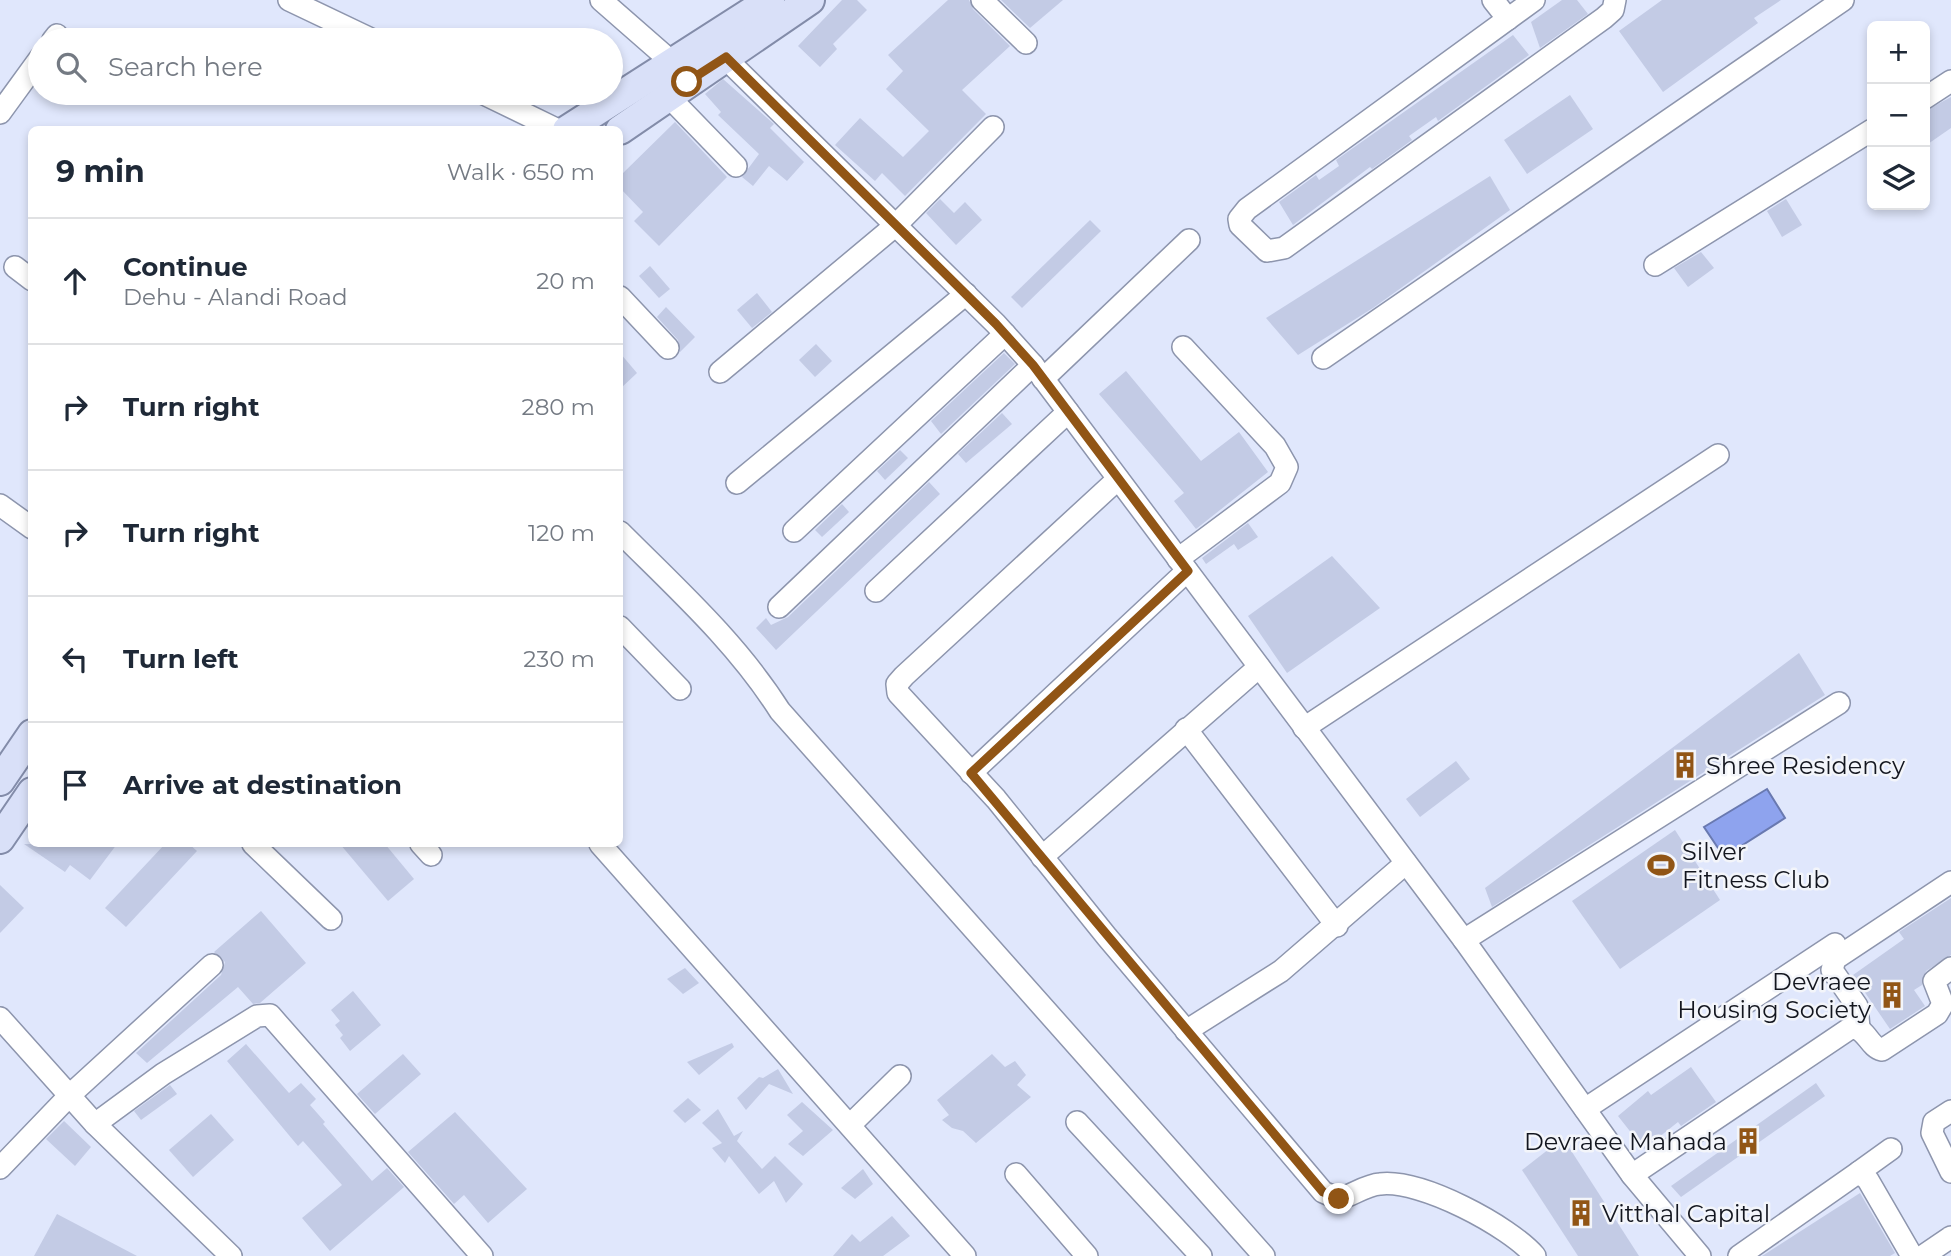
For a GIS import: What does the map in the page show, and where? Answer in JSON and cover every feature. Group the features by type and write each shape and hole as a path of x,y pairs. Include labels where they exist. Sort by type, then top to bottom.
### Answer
{"main road":[{"path":"717,49 770,0"},
{"path":"623,102 810,0"},
{"path":"623,128 668,96 683,71"},
{"path":"576,126 617,105"},
{"path":"0,781 28,740"},
{"path":"0,839 28,798"}],"street":[{"path":"289,0 348,28"},
{"path":"982,0 1026,43"},
{"path":"1493,0 1508,19"},
{"path":"1534,0 1247,209 1238,219 1240,225 1267,251 1284,248 1604,19 1621,1"},
{"path":"1323,358 1843,0"},
{"path":"604,1 683,71"},
{"path":"717,49 1005,334 1038,372 1464,940 1632,1175 1700,1256"},
{"path":"0,113 28,74"},
{"path":"1930,95 1951,81"},
{"path":"668,96 736,166"},
{"path":"507,105 550,126"},
{"path":"720,372 895,225 993,127"},
{"path":"1655,265 1867,133"},
{"path":"779,607 1038,372 1189,240"},
{"path":"15,267 28,277"},
{"path":"737,483 965,294"},
{"path":"623,300 668,348"},
{"path":"794,531 1005,334"},
{"path":"971,773 1183,565 1280,483 1287,467 1275,446 1183,348"},
{"path":"876,592 1068,412"},
{"path":"1304,728 1718,455"},
{"path":"1118,479 897,684 898,693 971,773 1323,1192 1339,1199 1378,1184 1399,1184 1480,1214 1524,1244 1535,1256"},
{"path":"0,505 28,525"},
{"path":"623,535 721,633 764,684 780,711 1264,1256"},
{"path":"623,630 680,689"},
{"path":"1042,857 1259,667"},
{"path":"1464,940 1839,703"},
{"path":"1186,729 1338,926"},
{"path":"256,847 331,919"},
{"path":"603,847 965,1256"},
{"path":"1186,1031 1281,971 1338,926 1406,863"},
{"path":"1951,882 1835,959 1832,970 1857,1006 1859,1028 1876,1049 1882,1051 1937,1014 1943,1003 1934,981 1951,968"},
{"path":"1585,1109 1835,944"},
{"path":"0,1168 71,1094 212,965"},
{"path":"95,1124 163,1074 257,1016 270,1015 482,1256"},
{"path":"0,1018 71,1094 95,1124 231,1256"},
{"path":"1632,1175 1844,1032 1852,1027 1859,1028"},
{"path":"850,1125 900,1076"},
{"path":"1951,1111 1934,1122 1931,1133 1951,1171"},
{"path":"1077,1122 1201,1256"},
{"path":"1739,1256 1891,1149"},
{"path":"1859,1172 1868,1180 1912,1256"},
{"path":"1016,1174 1087,1256"},
{"path":"1923,1256 1951,1237"}],"water":[{"path":"1767,789 1785,818 1724,857 1704,827"}],"building":[{"path":"842,0 857,0 867,10 833,44 837,49 820,67 798,46"},
{"path":"948,0 969,0 973,9 1010,46 962,90 986,114 905,196 882,173 875,181 835,145 860,118 903,157 929,131 886,89 903,71 888,55"},
{"path":"1001,0 1063,0 1030,28"},
{"path":"1562,0 1577,0 1588,14 1540,48 1531,22"},
{"path":"1662,0 1781,0 1754,18 1758,23 1663,92 1619,31"},
{"path":"1513,35 1529,55 1438,121 1436,117 1409,136 1412,140 1372,169 1370,167 1293,225 1279,202 1316,175 1319,180 1339,166 1336,160"},
{"path":"723,79 774,124 770,128 804,162 787,181 769,166 753,186 742,177 759,154 718,115 721,112 705,94"},
{"path":"1570,95 1593,129 1527,174 1504,140"},
{"path":"1951,97 1951,128 1930,143 1930,108"},
{"path":"675,122 727,177 659,246 634,221 643,212 623,191 623,173"},
{"path":"1490,176 1510,210 1373,308 1298,355 1266,318"},
{"path":"940,199 954,213 965,202 982,220 956,245 926,213"},
{"path":"1786,199 1802,225 1782,237 1767,211"},
{"path":"1090,220 1101,231 1022,308 1011,297"},
{"path":"1701,252 1714,268 1688,287 1674,268"},
{"path":"650,266 670,289 659,298 639,276"},
{"path":"757,293 772,312 752,328 737,310"},
{"path":"666,307 695,337 680,352 678,340 657,317"},
{"path":"816,344 832,361 815,377 799,360"},
{"path":"1004,353 1015,364 941,434 931,421"},
{"path":"623,357 637,373 623,386"},
{"path":"1126,371 1201,461 1239,432 1268,472 1196,529 1174,501 1184,493 1099,394"},
{"path":"1002,413 1012,424 966,463 958,454"},
{"path":"900,450 908,458 885,480 877,471"},
{"path":"929,482 940,494 776,650 756,628 766,618 771,625 788,617"},
{"path":"842,504 849,512 822,537 815,530"},
{"path":"1248,523 1258,537 1238,550 1234,544 1206,564 1202,558"},
{"path":"1332,556 1380,608 1287,673 1248,616"},
{"name":"Shree Residency","path":"1799,653 1825,695 1492,907 1485,888"},
{"path":"1456,761 1470,779 1420,817 1406,799"},
{"name":"Silver Fitness Club","path":"1675,830 1720,900 1620,969 1572,901"},
{"path":"28,847 115,847 90,880 70,865 65,872"},
{"path":"162,847 192,847 197,851 126,927 105,908"},
{"path":"343,847 387,847 414,879 388,901"},
{"path":"0,885 24,908 0,933"},
{"path":"1951,898 1951,955 1926,971 1922,985 1914,990 1925,1006 1890,1029 1853,975 1904,939 1899,932"},
{"path":"261,911 306,963 260,1003 253,1004 238,987 147,1063 136,1053 221,975 225,962 214,952"},
{"path":"685,968 699,983 683,994 667,979"},
{"path":"353,991 381,1025 350,1051 340,1038 343,1035 335,1025 340,1021 331,1010"},
{"path":"732,1043 734,1047 699,1075 687,1062"},
{"path":"246,1044 289,1093 301,1083 316,1099 310,1105 372,1181 387,1168 404,1187 330,1251 302,1218 342,1185 303,1141 298,1146 227,1061"},
{"path":"403,1054 421,1074 375,1114 357,1094"},
{"path":"992,1054 1005,1067 1015,1061 1026,1075 1017,1085 1031,1097 976,1143 963,1131 952,1128 942,1120 949,1115 937,1100"},
{"path":"1691,1067 1716,1102 1681,1126 1678,1122 1644,1149 1618,1116 1648,1091 1651,1095"},
{"path":"778,1069 793,1094 769,1084 746,1110 737,1098 759,1077 763,1078"},
{"name":"Devraee Mahada","path":"1816,1083 1825,1096 1681,1197 1671,1186"},
{"path":"170,1085 177,1094 141,1120 134,1111"},
{"path":"688,1098 701,1110 685,1123 673,1111"},
{"path":"802,1102 833,1130 803,1156 788,1144 803,1131 787,1115"},
{"path":"718,1109 734,1136 743,1131 737,1141 762,1169 775,1156 803,1184 786,1203 774,1181 759,1194 729,1156 725,1163 712,1148 722,1143 702,1123"},
{"path":"455,1112 527,1189 488,1223 464,1195 454,1204 408,1152"},
{"path":"211,1114 234,1140 193,1177 169,1150"},
{"path":"64,1121 91,1147 75,1166 46,1139"},
{"name":"Vitthal Capital","path":"1563,1138 1639,1256 1578,1256 1522,1170"},
{"path":"863,1169 873,1184 855,1199 841,1188"},
{"path":"1860,1193 1895,1253 1890,1256 1762,1256"},
{"path":"57,1214 137,1256 34,1256"},
{"path":"892,1216 910,1236 883,1256 833,1256 852,1234 860,1242"}],"place":[{"name":"Shree Residency","path":"1685,765"},
{"name":"Silver Fitness Club","path":"1661,865"},
{"name":"Devraee Housing Society","path":"1892,995"},
{"name":"Devraee Mahada","path":"1748,1141"},
{"name":"Vitthal Capital","path":"1581,1213"}],"route":[{"path":"687,82 726,57 996,324 1033,365 1188,571 971,773 996,799 1107,937 1323,1192 1339,1199"}]}
